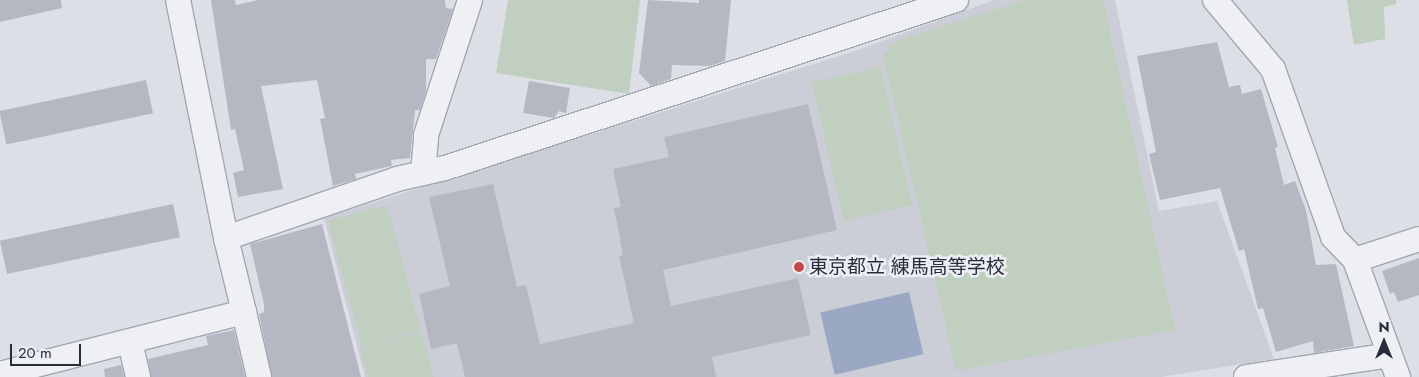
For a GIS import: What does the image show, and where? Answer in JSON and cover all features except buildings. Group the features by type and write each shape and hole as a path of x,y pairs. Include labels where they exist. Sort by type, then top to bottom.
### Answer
{"street":[{"path":"178,0 226,238 259,377"},
{"path":"423,174 426,135 470,0"},
{"path":"1215,0 1273,69 1333,237 1355,260 1398,377"},
{"path":"226,238 397,179 423,174 950,1"},
{"path":"1355,260 1419,239"},
{"path":"0,374 244,312"},
{"path":"130,342 138,377"},
{"path":"1246,377 1389,354"}],"shaded area":[{"name":"東京都立 練馬高等学校","path":"994,0 1115,0 1159,211 1217,201 1274,359 1161,377 365,377 324,218 849,53"}],"green space":[{"path":"508,0 640,0 629,94 496,73"},
{"path":"1024,0 1103,0 1175,330 956,371 883,54 889,52 888,44"},
{"path":"1347,0 1396,0 1396,4 1384,7 1385,39 1354,45"},
{"path":"880,67 912,205 844,221 812,83"},
{"path":"387,205 421,331 362,346 328,221"},
{"path":"421,332 434,377 368,377 360,348"}],"water":[{"path":"909,292 923,354 835,375 820,312"}],"place":[{"name":"東京都立 練馬高等学校","path":"799,267"}]}
